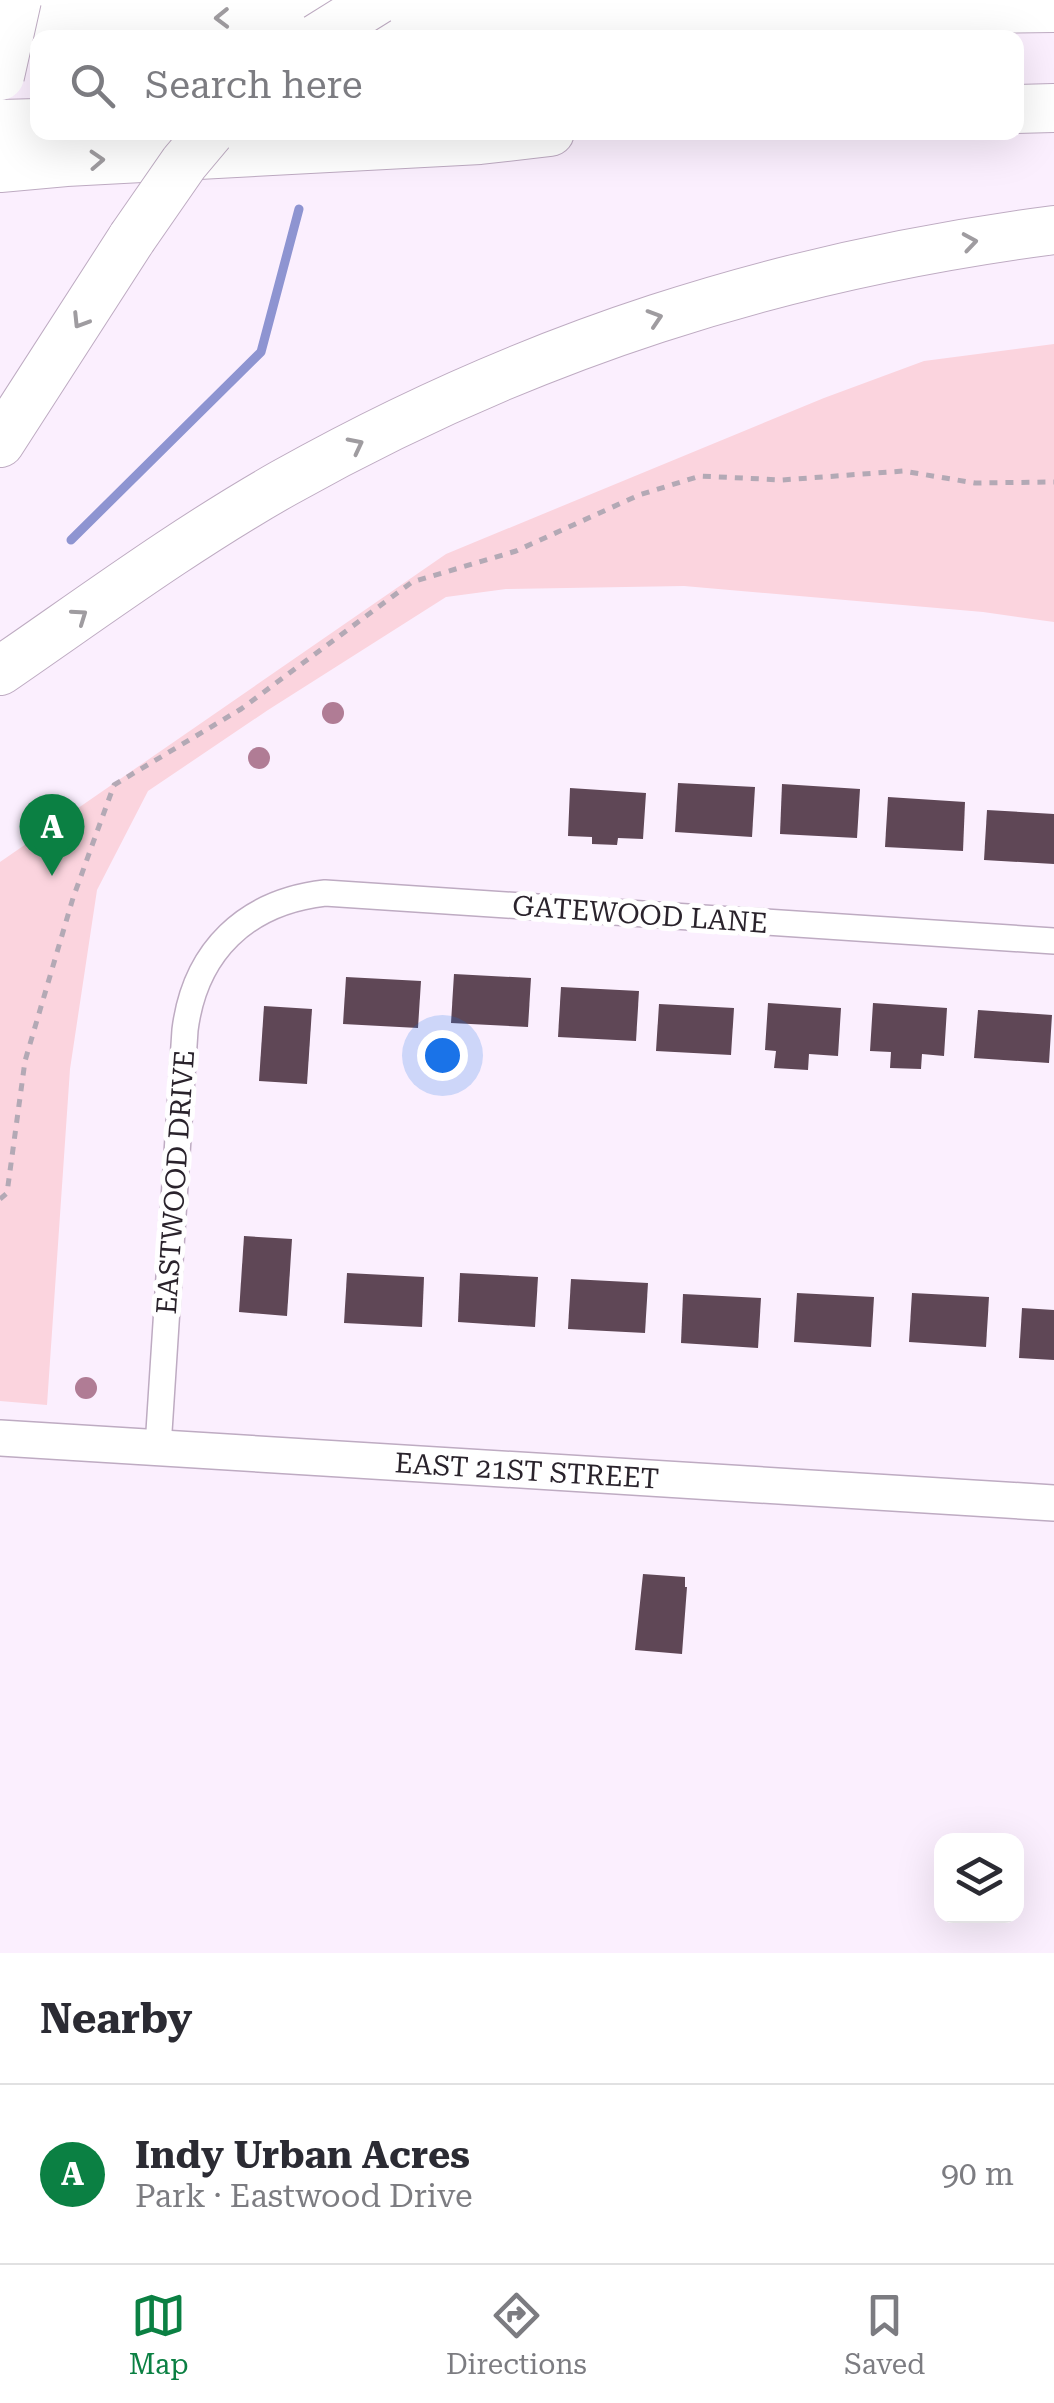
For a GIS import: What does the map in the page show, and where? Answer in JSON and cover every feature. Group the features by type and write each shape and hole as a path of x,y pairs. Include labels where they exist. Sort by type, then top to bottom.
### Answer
{"highway":[{"path":"0,76 18,0"},
{"path":"331,30 378,0"},
{"path":"0,20 1054,8"},
{"path":"1024,108 1054,108"},
{"path":"0,124 30,124"},
{"path":"0,442 132,238 204,140"},
{"path":"0,168 480,140"},
{"path":"0,671 226,517 347,450 482,384 599,337 746,290 918,250 1054,230"}],"main road":[{"name":"EAST 21ST STREET","path":"0,1438 1054,1503"}],"street":[{"name":"GATEWOOD LANE","path":"234,930 257,913 283,902 325,894 1054,941"},
{"name":"EASTWOOD DRIVE","path":"158,1447 186,1016 206,962 234,930"}],"path":[{"path":"0,1199 7,1193 25,1061 72,898 114,784 240,709 412,582 516,551 639,495 700,476 782,480 904,471 974,483 1054,482"}],"shaded area":[{"path":"1054,344 1054,622 983,612 684,586 506,589 446,597 148,791 97,890 70,1069 47,1405 0,1401 0,862 446,554 824,398 924,361"}],"building":[{"path":"678,783 755,787 752,837 675,832"},
{"path":"782,784 860,789 857,838 780,834"},
{"path":"570,788 646,793 643,839 618,838 617,845 592,844 592,837 568,836"},
{"path":"888,797 965,802 963,851 885,847"},
{"path":"987,810 1054,814 1054,864 984,860"},
{"path":"454,974 531,978 528,1027 451,1023"},
{"path":"346,977 421,981 418,1028 343,1024"},
{"path":"561,987 639,991 636,1041 558,1037"},
{"path":"768,1003 841,1008 838,1056 809,1054 808,1070 774,1068 776,1051 765,1050"},
{"path":"873,1003 947,1008 944,1056 922,1054 921,1069 890,1068 891,1052 870,1051"},
{"path":"659,1004 734,1008 731,1055 656,1051"},
{"path":"264,1006 312,1009 307,1084 259,1081"},
{"path":"978,1010 1052,1015 1049,1063 974,1058"},
{"path":"244,1236 292,1239 287,1316 239,1312"},
{"path":"347,1273 424,1277 422,1327 344,1323"},
{"path":"460,1273 538,1277 535,1327 458,1322"},
{"path":"571,1279 648,1283 645,1333 568,1329"},
{"path":"797,1293 874,1297 871,1347 794,1342"},
{"path":"912,1293 989,1297 986,1347 909,1342"},
{"path":"683,1294 761,1298 758,1348 681,1343"},
{"path":"1022,1308 1054,1310 1054,1360 1019,1358"},
{"path":"643,1574 685,1577 682,1654 635,1650"}],"waterway":[{"path":"71,540 261,352 299,209"}],"place":[{"name":"Indy Urban Acres","path":"52,876"}]}
